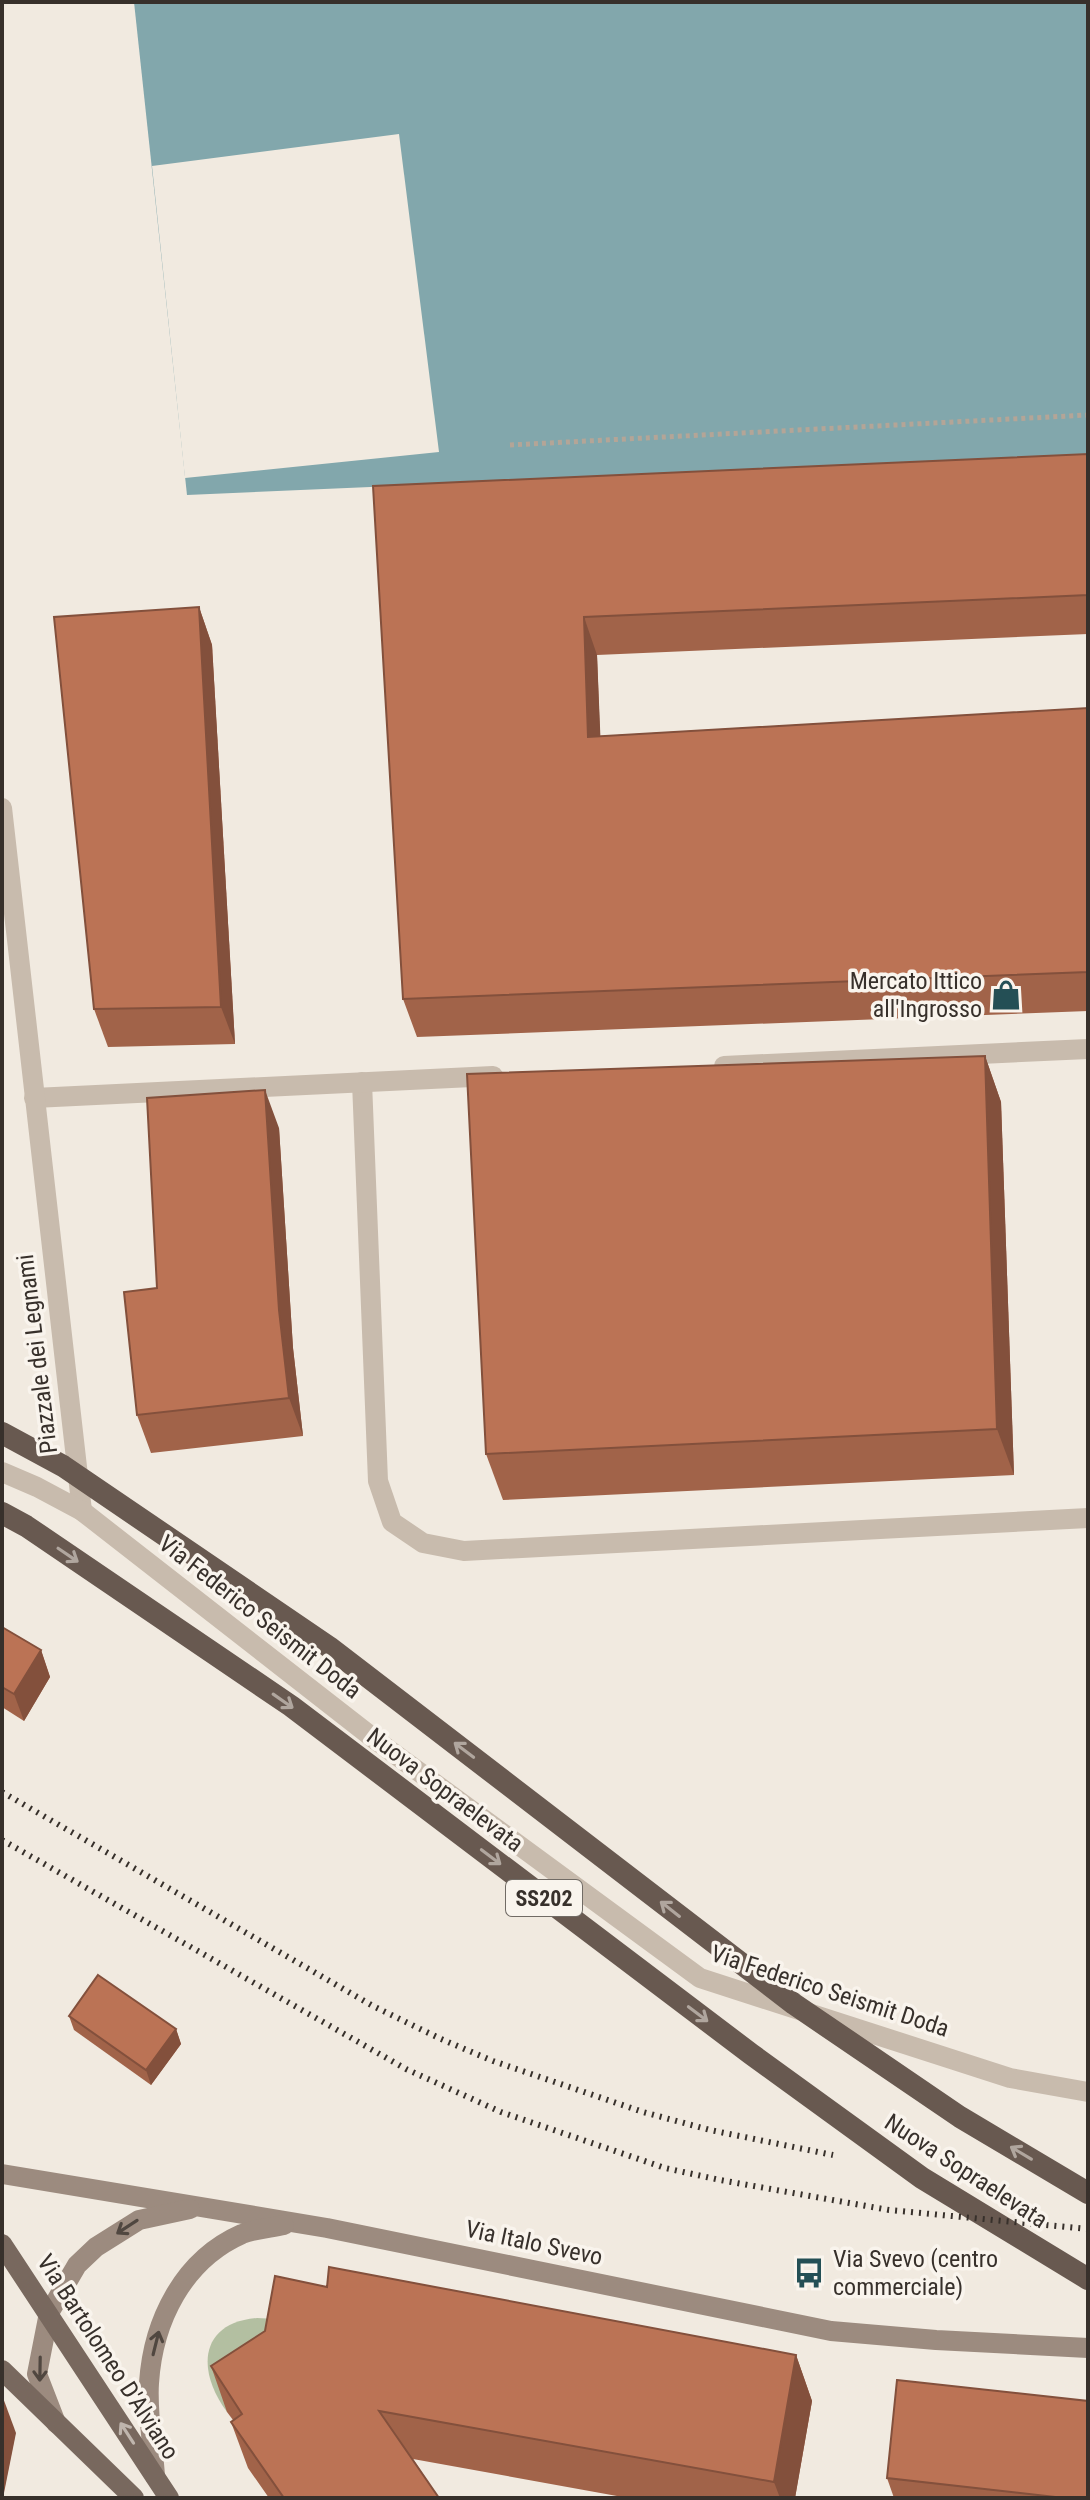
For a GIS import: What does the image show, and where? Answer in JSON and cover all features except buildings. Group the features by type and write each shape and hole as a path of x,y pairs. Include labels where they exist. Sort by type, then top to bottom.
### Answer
{"highway":[{"name":"Nuova Sopraelevata","path":"2,1433 63,1466 329,1647 794,2004 960,2117 1088,2193"},
{"name":"Nuova Sopraelevata","path":"2,1513 26,1526 291,1706 751,2054 922,2178 1088,2279"}],"main road":[{"name":"Via Italo Svevo","path":"2,2174 296,2222 831,2331 1088,2350"},
{"path":"56,2423 37,2374 49,2313 77,2265 96,2247 139,2220 201,2206"},
{"path":"155,2476 149,2385 165,2314 183,2280 212,2250 244,2233 296,2222"},
{"name":"Via Bartolomeo D'Alviano","path":"2,2244 169,2498"},
{"path":"2,2370 134,2498"}],"street":[{"name":"Piazzale dei Legnami","path":"2,808 82,1511"},
{"path":"709,1066 1088,1049"},
{"path":"34,1098 520,1075"},
{"path":"362,1082 378,1481 392,1522 423,1543 464,1551 1088,1518"},
{"name":"Via Federico Seismit Doda","path":"2,1472 82,1511 377,1741 700,1978 1010,2078 1088,2092"}],"path":[{"path":"510,445 1088,415"}],"green space":[{"path":"257,2318 277,2319 227,2412 211,2381 209,2352 214,2339 223,2329"}],"water":[{"path":"134,2 1088,2 1088,456 187,495"}],"pier":[{"path":"399,134 439,452 185,478 152,166"}],"railway":[{"path":"2,1792 373,2006 441,2039 493,2061 643,2112 710,2130 833,2155"},
{"path":"2,1840 406,2069 501,2112 665,2168 720,2180 889,2210 1088,2229"}],"place":[{"name":"Mercato Ittico all'Ingrosso","path":"1006,995"},
{"name":"Via Svevo (centro commerciale)","path":"809,2273"}]}
